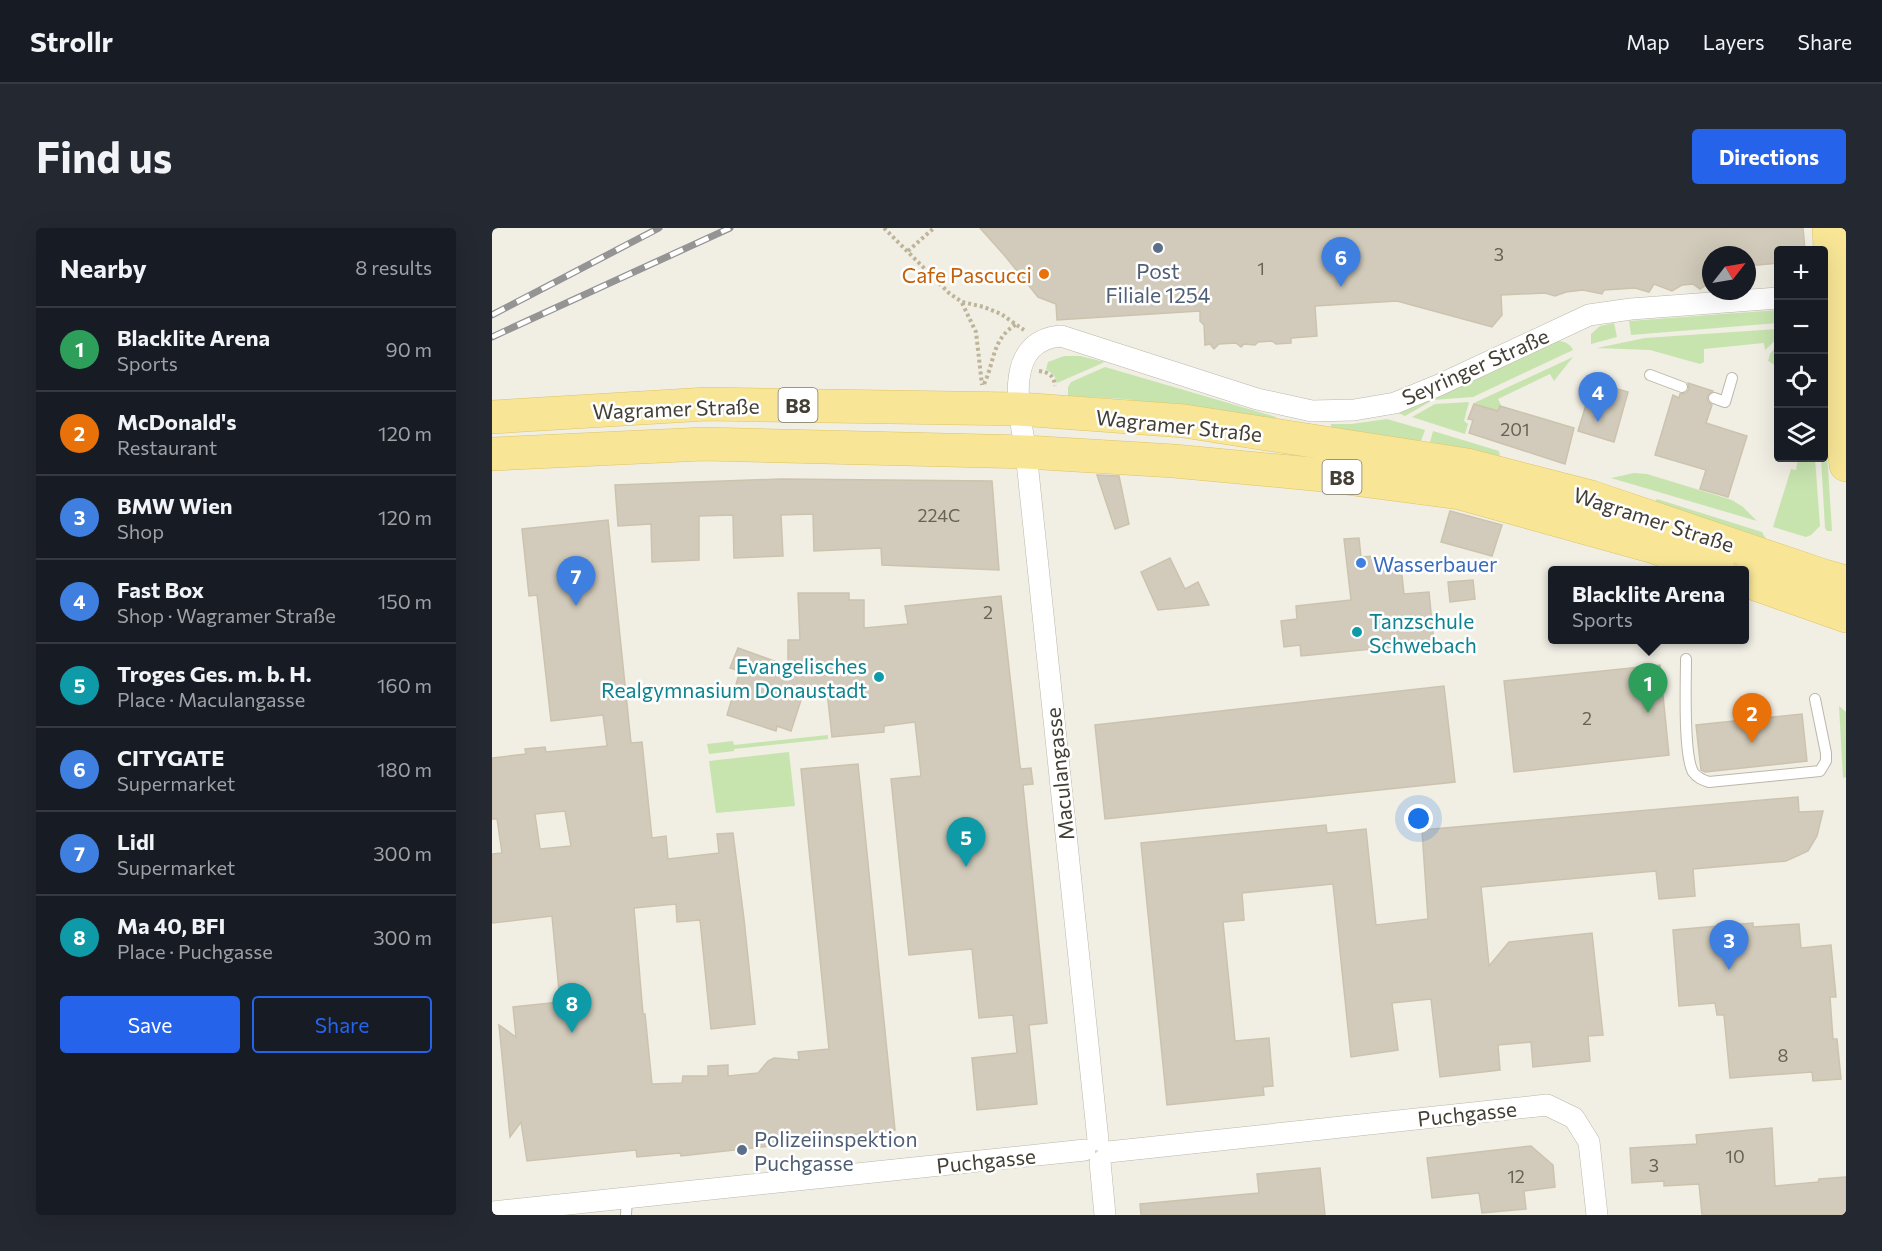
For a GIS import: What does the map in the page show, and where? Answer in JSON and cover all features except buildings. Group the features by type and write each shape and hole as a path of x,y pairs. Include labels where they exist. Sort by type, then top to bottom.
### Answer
{"main road":[{"path":"1829,228 1828,275 1846,465"},
{"name":"Wagramer Straße","path":"492,417 707,404 1019,409 1184,421 1467,465 1591,497 1846,582"},
{"name":"Wagramer Straße","path":"492,454 704,444 1026,452 1174,461 1323,475 1460,493 1651,546 1708,566"},
{"name":"Wagramer Straße","path":"1749,582 1846,616"}],"street":[{"name":"Seyringer Straße","path":"1037,343 1052,337 1073,338 1106,352 1257,399 1311,411 1354,410 1395,403 1428,390 1589,315 1631,309 1774,298"},
{"name":"Maculangasse","path":"1037,343 1024,359 1018,388 1019,409 1026,452 1105,1215"},
{"name":"Puchgasse","path":"492,1212 627,1206 1098,1151 1547,1105 1574,1118 1589,1142 1597,1215"}],"lane":[{"path":"1650,375 1682,387"},
{"path":"1714,398 1725,402 1732,378"},
{"path":"1686,659 1686,714 1690,760 1693,771 1698,777 1709,782 1820,771 1826,761 1826,753 1815,699"}],"path":[{"path":"884,228 949,293 962,302 984,307 1017,324 1037,343"},
{"path":"908,251 934,228"},
{"path":"962,302 976,332 982,386"},
{"path":"997,368 990,368 998,341 1007,330 1017,324"}],"green space":[{"path":"1774,310 1774,323 1631,335 1629,321"},
{"path":"1614,323 1617,337 1591,344 1591,334 1600,326"},
{"path":"1774,329 1774,342 1765,350 1764,343 1704,349 1704,362 1700,364 1650,350 1597,348 1645,338"},
{"path":"1555,341 1566,342 1573,350 1473,397 1433,400 1405,416 1396,412"},
{"path":"1774,349 1774,365 1768,361"},
{"path":"1064,356 1080,356 1105,362 1057,383 1054,375 1046,369 1048,362"},
{"path":"1573,357 1554,381 1550,374 1498,399 1501,405 1498,411 1474,403"},
{"path":"1105,367 1276,417 1275,422 1125,399 1068,396 1068,387 1071,382"},
{"path":"1469,402 1464,421 1468,424 1465,434 1412,417 1435,404"},
{"path":"1387,419 1425,430 1421,441 1331,429 1331,424"},
{"path":"1433,431 1499,451 1500,456 1430,442"},
{"path":"1797,462 1815,462 1820,526 1806,537 1773,527 1791,469 1796,470"},
{"path":"1821,462 1828,462 1832,531 1827,531"},
{"path":"1634,473 1647,474 1732,500 1757,521 1611,478"},
{"path":"1657,499 1762,532 1766,539 1654,502"},
{"path":"1839,706 1846,712 1846,777 1843,778"},
{"path":"828,735 828,739 734,749 734,751 709,754 707,744 733,741 734,745"},
{"path":"789,752 795,806 716,813 709,761"}],"railway":[{"path":"492,315 659,228"},
{"path":"492,337 730,228"}],"place":[{"name":"Post Filiale 1254","path":"1158,248"},
{"name":"Cafe Pascucci","path":"1044,274"},
{"name":"CITYGATE","path":"1341,287"},
{"name":"Fast Box","path":"1598,422"},
{"name":"Wasserbauer","path":"1361,563"},
{"name":"Lidl","path":"576,606"},
{"name":"Tanzschule Schwebach","path":"1357,632"},
{"name":"Evangelisches Realgymnasium Donaustadt","path":"879,677"},
{"name":"Blacklite Arena","path":"1648,713"},
{"name":"McDonald's","path":"1752,743"},
{"name":"Troges Ges. m. b. H.","path":"966,867"},
{"name":"BMW Wien","path":"1729,970"},
{"name":"Ma 40, BFI","path":"572,1033"},
{"name":"Polizeiinspektion Puchgasse","path":"742,1150"}]}
